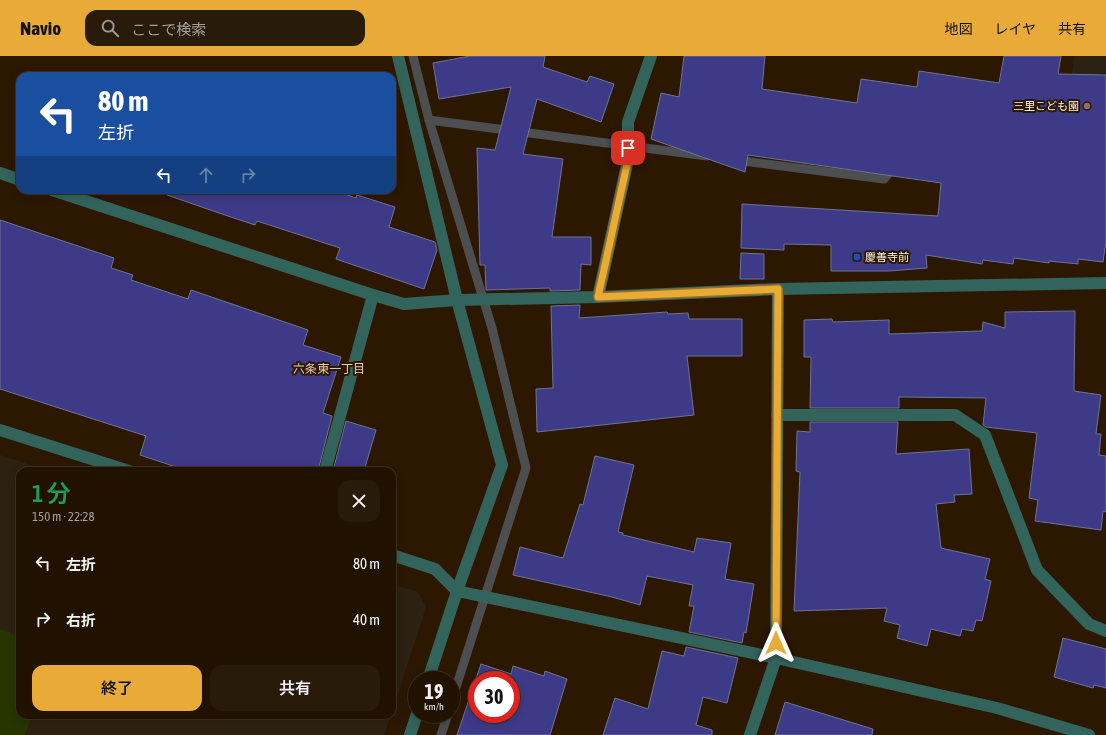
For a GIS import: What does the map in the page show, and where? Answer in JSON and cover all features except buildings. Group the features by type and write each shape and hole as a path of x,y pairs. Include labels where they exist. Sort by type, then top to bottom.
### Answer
{"street":[{"path":"398,56 457,300 502,465 457,591 431,671"},
{"path":"598,297 628,160 628,122 651,56"},
{"path":"0,173 16,179"},
{"path":"64,194 404,304 457,300 598,297 778,289 1106,283"},
{"path":"750,735 776,658 778,289"},
{"path":"326,467 374,295"},
{"path":"777,415 956,415 985,436 1037,570 1088,624 1106,631"},
{"path":"0,430 116,467"},
{"path":"396,556 435,569 457,591 776,658 997,708 1089,735"},
{"path":"410,735 414,723"}],"shaded area":[{"name":"三里こども園","path":"1074,56 1106,56 1106,157 1063,156"},
{"path":"0,455 37,467 16,467 16,719 390,719 384,735 0,735"},
{"path":"396,585 418,592 426,607 396,700"}],"green space":[{"path":"0,629 16,635 16,719 31,719 25,735 0,735"}],"waterway":[{"path":"413,56 429,120 492,328 526,468 460,675"},
{"path":"429,120 707,156"},
{"path":"735,160 884,179 895,166"},
{"path":"441,735 445,723"}],"place":[{"name":"三里こども園","path":"1087,106"},
{"name":"慶善寺前","path":"857,257"}],"district":[{"name":"六条東一丁目","path":"329,369"}],"route":[{"path":"628,148 628,160 598,297 778,289 776,643"}]}
